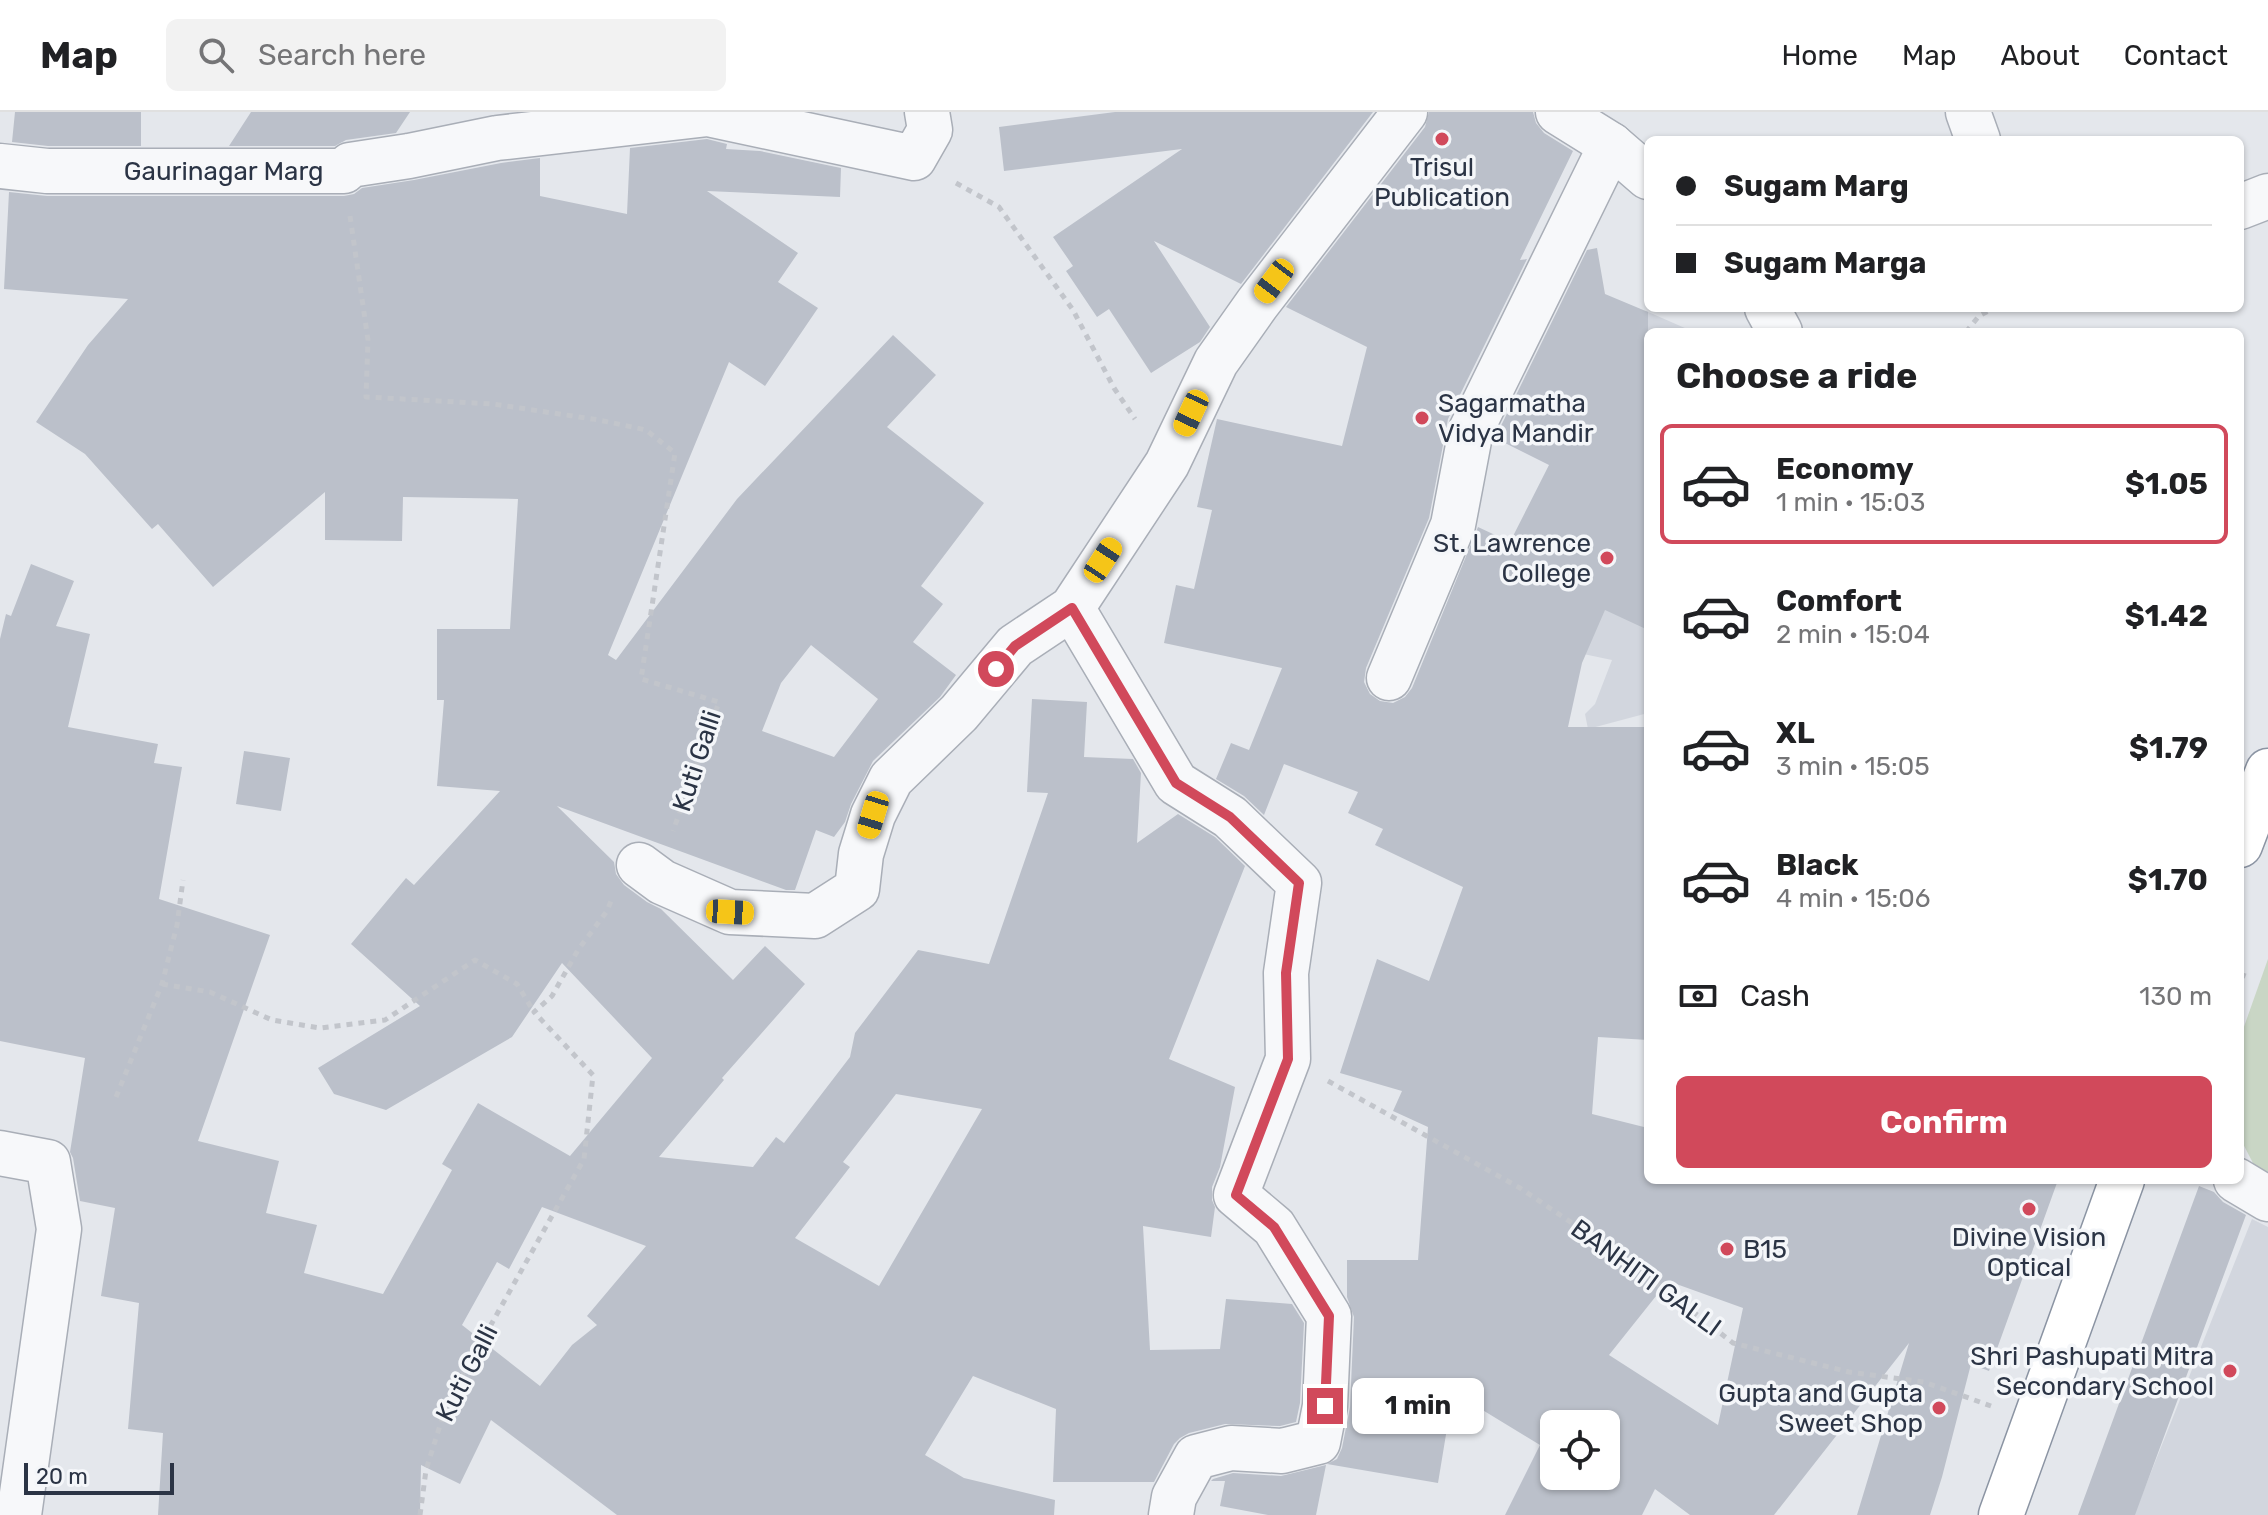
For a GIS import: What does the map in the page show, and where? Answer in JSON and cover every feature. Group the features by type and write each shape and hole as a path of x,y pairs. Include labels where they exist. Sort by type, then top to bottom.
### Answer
{"highway":[{"path":"2001,1515 2121,1184"}],"street":[{"path":"914,158 930,130 927,112"},
{"path":"639,865 662,882 730,912 815,916 857,889 861,854 873,815 891,779 959,713 1015,646 1072,608 1167,464 1216,362 1405,112"},
{"path":"1558,112 1611,145 1644,174"},
{"path":"1968,112 1977,136"},
{"name":"Gaurinagar Marg","path":"0,166 47,171 344,171 350,165 497,138 708,114 914,158"},
{"path":"1389,678 1453,525 1471,430 1611,145"},
{"path":"2244,205 2268,196"},
{"path":"1072,608 1176,783 1230,817 1299,883 1286,973 1288,1059 1236,1195 1274,1227 1329,1316 1325,1406 1318,1442 1282,1451 1231,1448 1196,1457 1174,1497 1171,1515"},
{"path":"0,1153 48,1162 59,1229 19,1515"},
{"path":"2243,1184 2268,1199"}],"path":[{"path":"914,158 999,207 1073,310 1114,388 1167,464"},
{"name":"Kuti Galli","path":"344,171 368,340 366,397 493,404 599,420 646,430 675,453 641,679 719,702 675,829 619,884 607,911 578,950 552,996 534,1012 593,1075 584,1159 447,1403 426,1470 420,1515"},
{"path":"1969,328 1986,312"},
{"path":"116,1097 162,984 177,925 183,880"},
{"path":"162,984 210,992 272,1020 320,1028 385,1020 475,960 517,984 534,1012"},
{"path":"2244,976 2248,977"},
{"name":"BANHITI GALLI","path":"1288,1059 1520,1188 1627,1260 1733,1343 1849,1372 1924,1382 2034,1421"}],"shaded area":[{"name":"St. Lawrence College","path":"1646,312 1648,312 1685,328 1644,328 1644,714 1588,729 1585,714 1595,704 1612,660 1550,647"},
{"name":"Shri Pashupati Mitra Secondary School","path":"2252,1219 2268,1227 2268,1515 2134,1515"}],"green space":[{"path":"2268,959 2268,1172 2254,1165 2244,1146 2244,1027"}],"building":[{"path":"15,112 141,112 141,146 48,146 12,142"},
{"path":"251,112 410,112 396,133 346,140 335,146 229,146"},
{"path":"1115,112 1373,112 1241,284 1154,241 1210,327 1200,342 1151,373 1109,309 1097,317 1066,271 1073,266 1053,237 1182,149 1004,171 999,127"},
{"path":"1429,112 1533,112 1536,123 1544,133 1573,151 1520,260 1527,259 1448,419 1429,518 1366,668 1364,682 1370,694 1380,701 1393,703 1405,697 1412,688 1478,527 1510,542 1549,465 1495,438 1587,250 1597,248 1605,294 1648,312 1648,328 1644,328 1644,628 1605,610 1582,663 1568,727 1644,727 1644,1040 1598,1037 1592,1114 1644,1127 1644,1184 2057,1184 1989,1371 1971,1364 1930,1515 1857,1515 1909,1343 1774,1515 1690,1515 1655,1489 1642,1515 1505,1515 1540,1445 1453,1392 1438,1483 1327,1464 1337,1459 1342,1448 1350,1407 1354,1317 1347,1297 1347,1260 1418,1260 1428,1127 1393,1111 1402,1091 1340,1073 1377,959 1429,981 1463,887 1375,845 1383,829 1348,813 1358,792 1284,764 1264,815 1244,796 1216,779 1231,743 1249,750 1282,668 1164,643 1176,585 1194,589 1212,510 1197,507 1217,419 1342,446 1367,347 1286,307 1425,127","holes":["1668,1281 1743,1308 1718,1425 1609,1355"]},
{"path":"707,139 727,144 726,149 760,151 841,168 840,197 707,191 798,253 778,282 818,308 765,386 729,362 608,655 616,660 737,499 893,335 936,375 887,427 984,503 921,586 943,604 913,642 956,675 940,697 873,761 845,822 834,837 816,830 795,890 786,890 557,806 614,862 616,874 624,885 661,909 733,980 765,946 805,984 722,1078 724,1080 659,1157 753,1167 776,1137 784,1143 850,1057 855,1033 918,950 989,964 1048,793 1027,792 1032,699 1087,702 1084,757 1133,759 1141,773 1137,843 1178,814 1215,837 1245,866 1169,1059 1235,1087 1220,1167 1212,1187 1215,1207 1211,1237 1143,1226 1150,1350 1220,1349 1226,1299 1292,1304 1304,1323 1300,1403 1296,1422 1280,1426 1225,1424 1189,1433 1174,1444 1154,1482 1053,1482 1056,1409 973,1376 925,1455 964,1478 1055,1500 1054,1515 617,1515 491,1420 460,1484 421,1465 420,1515 158,1515 163,1433 128,1429 139,1303 101,1296 115,1208 80,1201 70,1152 85,1058 0,1041 0,639 6,614 11,616 31,564 74,581 56,626 90,634 68,727 158,744 154,763 182,767 159,899 270,935 198,1141 279,1161 266,1213 317,1225 304,1273 383,1294 452,1170 442,1164 478,1103 570,1156 652,1058 562,963 512,1037 386,1110 334,1094 318,1068 420,1006 351,944 406,878 414,885 500,791 437,786 444,700 437,700 437,629 510,629 518,499 403,497 402,541 325,540 325,492 213,587 158,524 152,529 85,454 36,422 88,345 128,299 4,289 9,192 47,196 344,196 362,188 540,158 540,196 627,214 630,148","holes":["811,645 878,699 834,757 762,731 781,683","896,1094 982,1109 879,1286 795,1238 850,1167 843,1162","542,1207 646,1246 587,1316 597,1325 572,1345 540,1386 462,1325 497,1262 509,1269"]},
{"path":"244,751 290,758 281,811 236,804"},
{"path":"2199,1186 2214,1192 2223,1202 2246,1215 2135,1515 2078,1515"},
{"path":"1326,1465 1316,1515 1268,1515 1220,1506 1225,1481 1211,1481 1233,1473 1281,1476"}],"place":[{"name":"Trisul Publication","path":"1442,139"},
{"name":"Sagarmatha Vidya Mandir","path":"1422,418"},
{"name":"St. Lawrence College","path":"1607,558"},
{"name":"Divine Vision Optical","path":"2029,1209"},
{"name":"B15","path":"1727,1249"},
{"name":"Shri Pashupati Mitra Secondary School","path":"2230,1371"},
{"name":"Gupta and Gupta Sweet Shop","path":"1939,1408"}],"route":[{"path":"996,669 1015,646 1072,608 1176,783 1230,817 1299,883 1286,973 1288,1059 1236,1195 1274,1227 1329,1316 1325,1406"}]}
